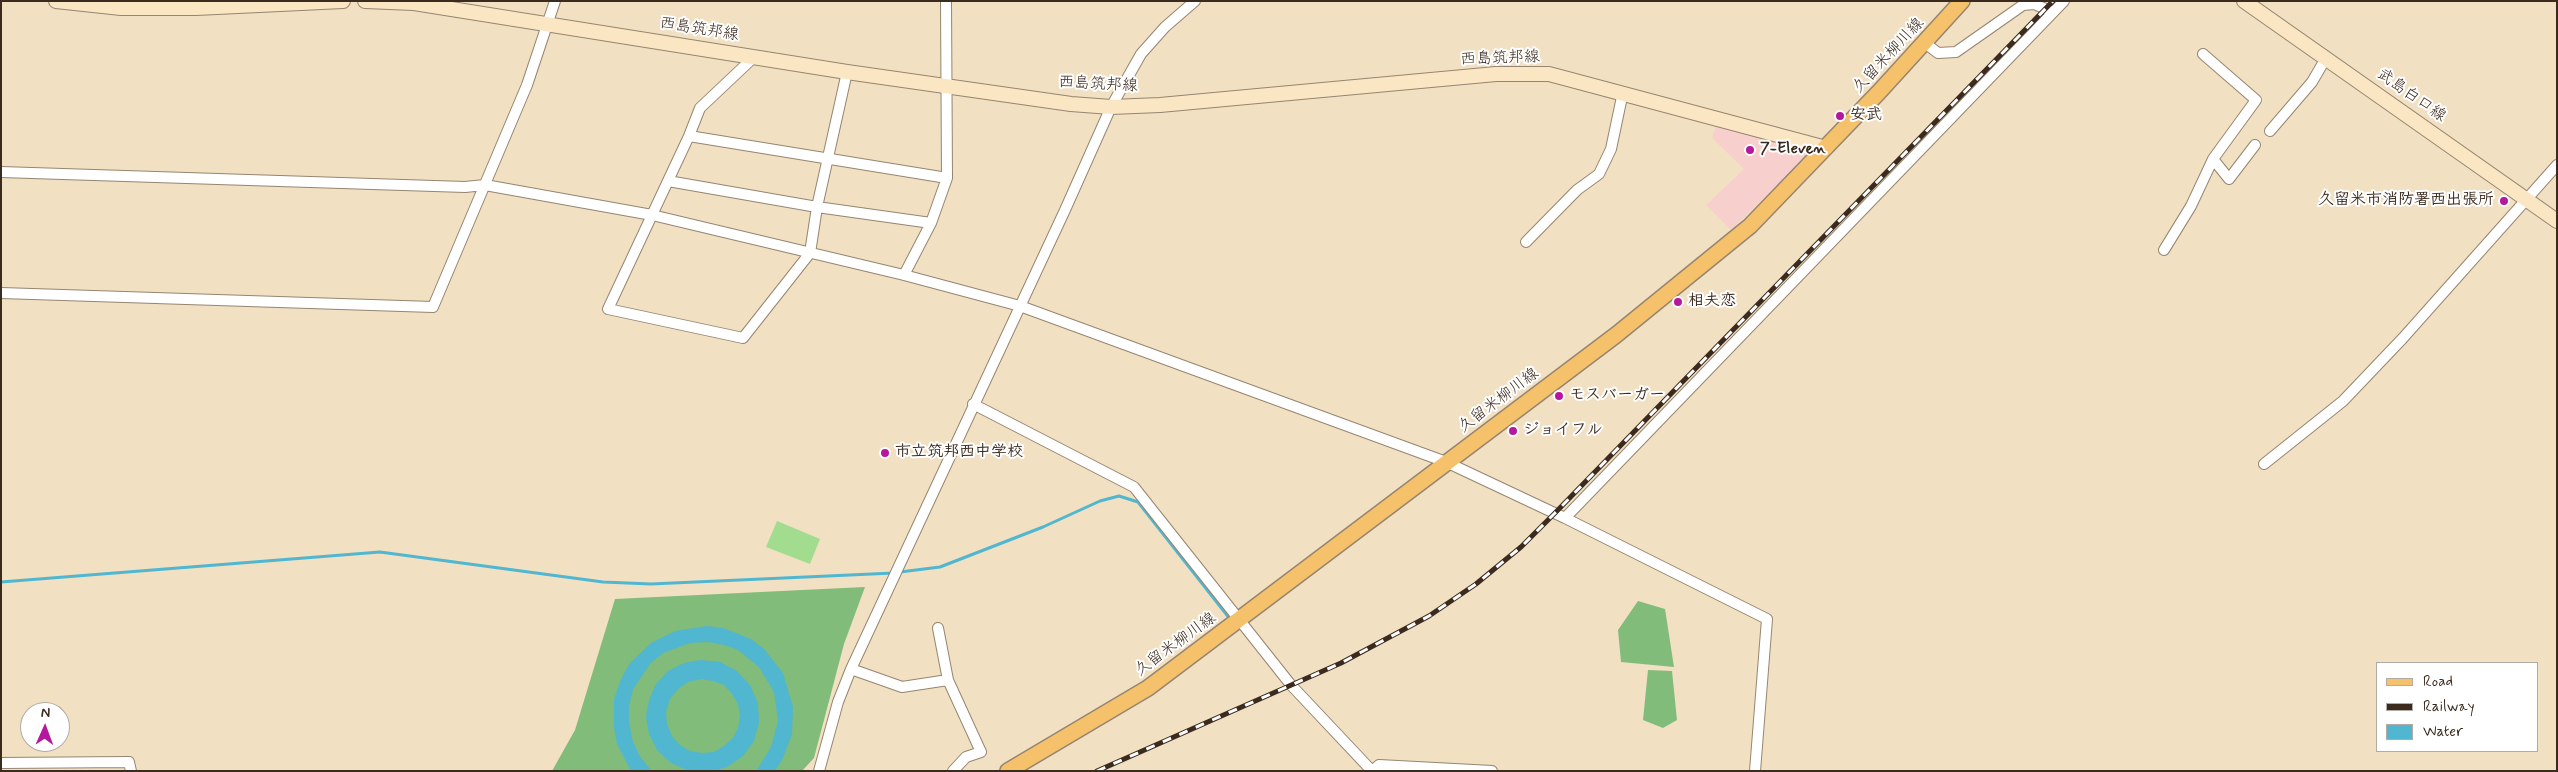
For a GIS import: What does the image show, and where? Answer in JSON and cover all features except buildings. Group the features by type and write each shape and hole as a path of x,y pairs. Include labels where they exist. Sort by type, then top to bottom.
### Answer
{"main road":[{"path":"56,1 121,8 343,1"},
{"name":"西島筑邦線","path":"365,1 414,3 847,72 1071,104 1111,107 1160,105 1499,74 1549,74 1826,148"},
{"name":"久留米柳川線","path":"1008,771 1148,688 1616,335 1750,226 1925,43 1962,1"},
{"name":"武島白口線","path":"2244,1 2557,221"}],"street":[{"path":"1,293 433,307 527,85 549,23 554,1"},
{"path":"904,275 931,223 947,178 946,1"},
{"path":"820,771 838,702 851,669 1111,107 1141,54 1166,27 1195,1"},
{"path":"1565,518 2064,1"},
{"path":"1925,43 1938,53 1956,52 2023,5 2034,4 2053,12"},
{"path":"2164,250 2190,206 2213,158 2256,100 2203,54"},
{"path":"754,56 700,108 689,136 608,309 743,338 810,253 817,207 847,72"},
{"path":"2270,131 2312,82 2326,58"},
{"path":"1526,242 1577,190 1599,174 1611,149 1622,92"},
{"path":"689,136 947,178"},
{"path":"2213,158 2229,179 2255,145"},
{"path":"2264,464 2343,401 2403,338 2557,165"},
{"path":"1,172 455,186 485,185 652,215 904,275 1020,306 1446,462 1565,518 1767,619 1755,771"},
{"path":"668,181 817,207 931,223"},
{"path":"973,404 1134,487 1238,621 1291,685 1372,771 1380,765 1492,771"},
{"path":"938,628 948,680 981,752 966,757 953,771"},
{"path":"851,669 902,687 948,680"},
{"path":"1,762 129,762 131,771"}],"shaded area":[{"path":"1717,122 1810,148 1810,153 1731,230 1706,205 1744,169 1712,138"}],"green space":[{"path":"777,521 820,539 810,564 766,547"},
{"path":"865,587 844,644 814,758 802,771 552,771 575,730 615,599"},
{"path":"1638,601 1665,609 1674,667 1621,662 1618,630"},
{"path":"1648,670 1672,671 1677,720 1663,728 1643,720"}],"water":[{"path":"707,626 723,628 751,639 764,649 783,673 793,707 792,734 783,758 775,771 756,771 771,747 778,721 774,692 759,667 738,650 724,645 708,642 690,643 663,653 650,664 633,689 629,706 629,722 633,742 641,758 652,771 631,771 617,744 614,728 614,699 621,679 630,663 651,643 675,631"},
{"path":"701,660 720,662 737,671 750,685 758,703 759,722 754,741 743,756 727,767 714,771 689,771 671,763 657,750 649,734 646,717 649,700 656,684 668,671 684,663","holes":["701,679 724,685 738,704 740,716 738,728 733,738 714,752 690,751 680,745 672,736 667,724 666,712 670,699 678,689 688,682"]}],"waterway":[{"path":"900,572 940,567 1043,527 1100,501 1119,496 1138,502 1230,619"},
{"path":"1,582 380,552 603,582 651,584 894,573"}],"railway":[{"path":"1097,771 1341,663 1429,616 1476,584 1521,547 1555,513 2053,1"}],"place":[{"name":"安武","path":"1840,116"},
{"name":"7-Eleven","path":"1750,150"},
{"name":"久留米市消防署西出張所","path":"2504,201"},
{"name":"相夫恋","path":"1678,302"},
{"name":"モスバーガー","path":"1559,396"},
{"name":"ジョイフル","path":"1513,431"},
{"name":"市立筑邦西中学校","path":"885,453"}]}
